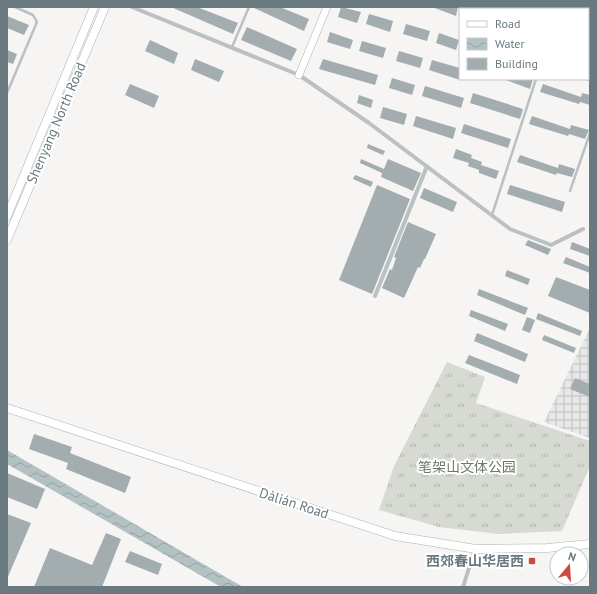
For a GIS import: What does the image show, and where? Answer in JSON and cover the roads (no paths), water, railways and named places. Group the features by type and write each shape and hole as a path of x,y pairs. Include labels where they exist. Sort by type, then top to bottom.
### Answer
{"main road":[{"name":"Shenyang North Road","path":"7,216 94,7"},
{"name":"Shenyang North Road","path":"7,240 105,7"},
{"name":"Dàlián Road","path":"7,408 396,536 476,549 547,548 590,544"}],"street":[{"path":"132,7 299,75 324,90 510,229 538,241 552,245 583,229"},
{"path":"299,75 327,7"},
{"path":"375,296 427,166"},
{"path":"463,587 476,549"}],"lane":[{"path":"7,93 36,22 33,15 15,7"},
{"path":"232,47 249,7"},
{"path":"492,215 536,80"},
{"path":"570,191 590,133"}],"water":[{"path":"7,450 243,587 221,587 7,464"}],"place":[{"name":"西郊春山华居西","path":"532,561"}],"park label":[{"name":"笔架山文体公园","path":"467,467"}]}
